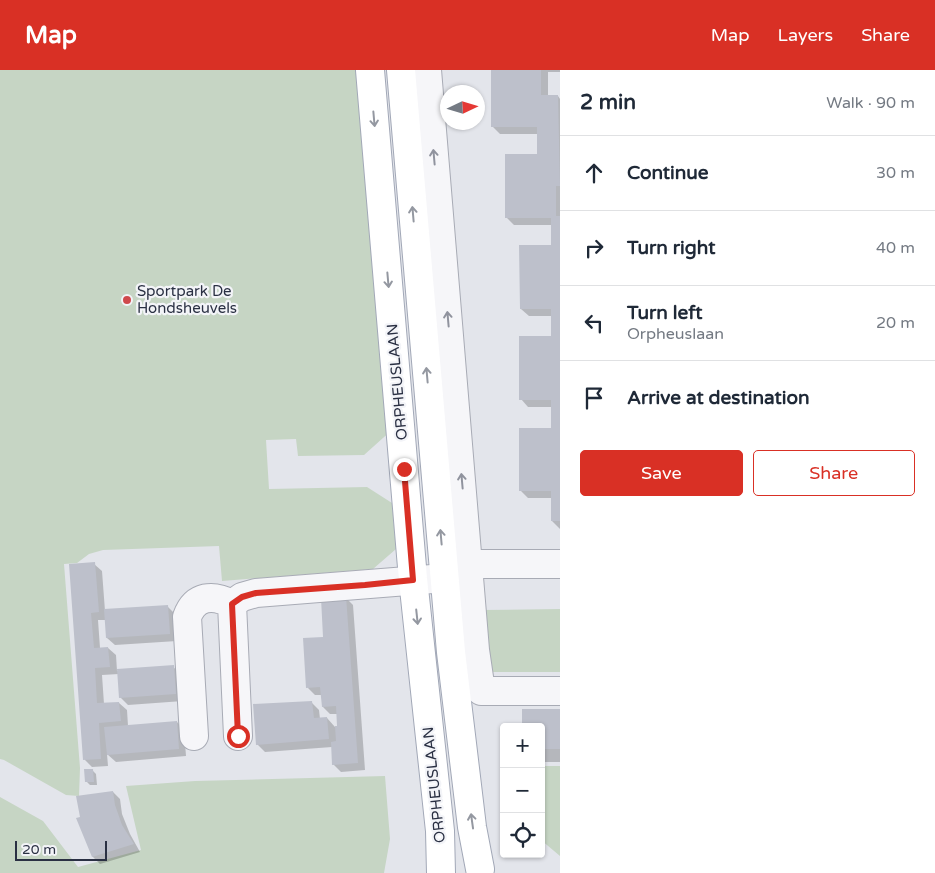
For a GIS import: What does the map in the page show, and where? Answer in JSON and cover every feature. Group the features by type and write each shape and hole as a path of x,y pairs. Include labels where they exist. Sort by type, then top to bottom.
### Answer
{"main road":[{"name":"ORPHEUSLAAN","path":"370,70 413,580 440,831 441,873"},
{"name":"ORPHEUSLAAN","path":"401,70 445,578 463,651 472,827 486,871"},
{"path":"445,873 460,868 486,871"}],"street":[{"name":"ORPHEUSLAAN","path":"427,70 469,564 463,651"},
{"path":"469,564 560,564"},
{"path":"232,604 242,597 256,593 445,578"},
{"path":"194,736 187,617 190,609 198,601 212,598 222,599 232,604"},
{"path":"232,604 238,736"},
{"path":"463,651 481,691 560,691"}],"green space":[{"name":"Sportpark De Hondsheuvels","path":"0,70 363,70 393,429 364,455 298,456 296,439 266,440 269,489 367,487 392,503 396,549 373,569 222,581 219,546 103,550 89,554 77,563 64,564 80,768 79,796 66,795 0,759"},
{"path":"560,609 560,672 485,672 481,610"},
{"path":"545,766 560,766 560,856 545,843"},
{"path":"385,776 390,839 384,873 0,873 0,797 43,821 78,867 141,850 126,786 195,781"}],"building":[{"path":"491,70 541,70 541,95 558,95 560,186 556,186 556,216 560,216 560,521 551,521 551,491 519,491 519,428 551,428 551,400 519,400 519,336 551,336 551,309 520,309 519,245 551,245 551,218 505,218 505,154 537,154 537,127 491,127"},
{"path":"95,562 99,612 91,613 94,648 108,647 110,667 95,668 97,703 119,702 121,721 99,723 101,759 83,760 69,564"},
{"path":"346,596 358,763 332,765 331,742 336,741 336,706 322,707 320,687 306,688 303,638 323,637 321,598"},
{"path":"168,605 170,634 106,638 104,609"},
{"path":"174,665 176,694 119,698 117,669"},
{"path":"312,701 314,718 327,717 329,739 256,745 253,704"},
{"path":"522,709 560,709 560,749 545,749 545,723 522,723"},
{"path":"177,721 179,749 107,755 104,727"},
{"path":"84,769 93,769 94,782 85,782"},
{"path":"113,791 115,805 122,825 134,844 92,857 76,818 80,817 76,796"}],"place":[{"name":"Sportpark De Hondsheuvels","path":"127,300"}],"route":[{"path":"238,736 232,604 242,597 256,593 413,580 404,469"}]}
